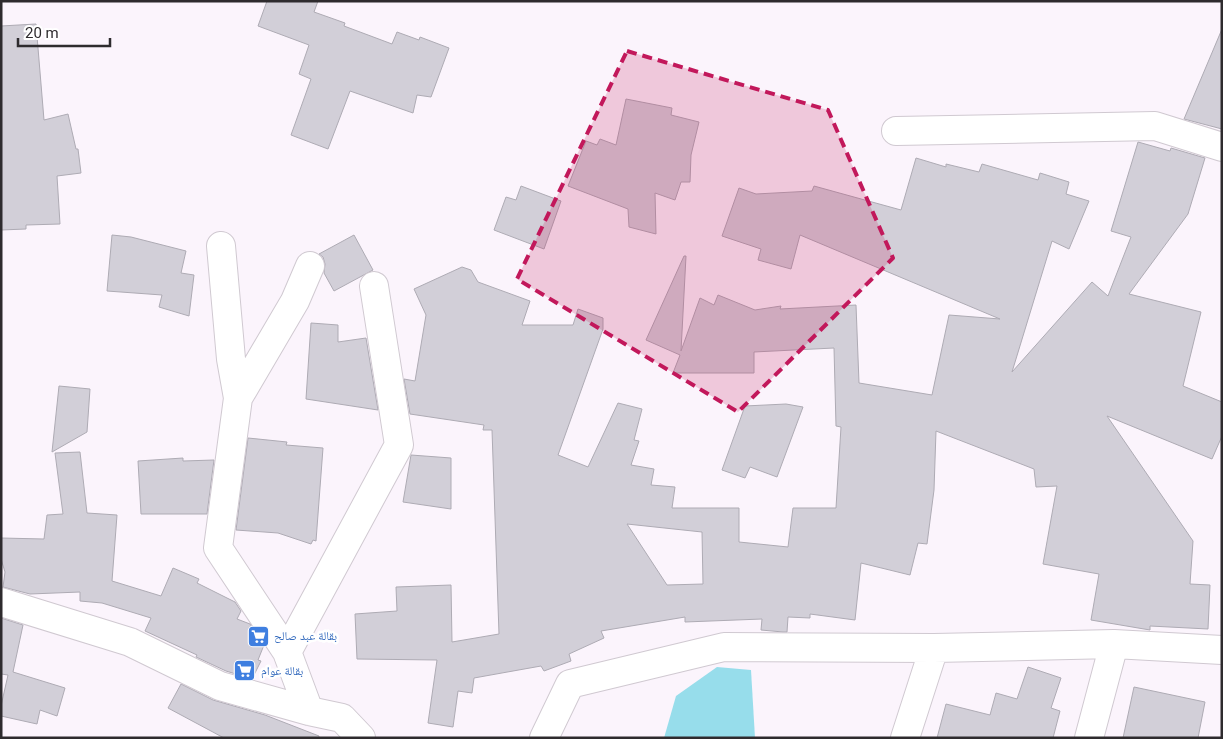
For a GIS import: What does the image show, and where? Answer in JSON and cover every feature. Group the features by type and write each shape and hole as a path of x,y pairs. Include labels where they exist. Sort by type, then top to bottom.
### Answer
{"street":[{"path":"896,131 1155,126 1222,147"},
{"path":"221,246 231,358 238,398 218,548 287,652 309,711"},
{"path":"238,398 295,301 310,266"},
{"path":"287,652 399,445 374,286"},
{"path":"1,602 130,642 220,686 309,711 342,718 361,738"},
{"path":"1089,738 1114,644"},
{"path":"544,738 570,684 724,647 934,648 1114,644 1222,650"},
{"path":"906,738 934,648"}],"highlighted area":[{"path":"627,51 828,110 893,258 738,412 517,279"}],"water":[{"path":"717,667 751,670 755,738 664,738 676,696"}],"building":[{"path":"267,1 318,1 314,12 345,23 344,26 392,44 397,32 419,40 420,37 449,48 431,97 417,95 413,113 350,91 328,149 291,135 311,79 299,74 309,45 258,26"},
{"path":"36,24 44,120 68,114 76,149 78,149 81,173 57,176 60,224 26,225 26,229 1,230 1,26"},
{"path":"1222,29 1222,129 1184,119"},
{"path":"626,99 672,108 671,115 699,122 691,155 690,182 681,182 675,200 655,193 656,234 629,227 628,209 568,186 586,141 597,145 600,139 616,145"},
{"path":"1138,142 1170,151 1171,148 1205,158 1188,214 1129,294 1201,312 1183,386 1222,402 1222,436 1212,459 1107,416 1193,541 1190,584 1210,585 1208,629 1150,626 1150,630 1091,620 1099,574 1043,564 1057,486 1036,487 1034,469 936,431 934,490 927,544 918,543 910,575 861,563 855,620 810,614 810,618 788,617 787,632 783,632 761,630 762,619 685,622 685,617 601,631 604,638 569,654 571,661 544,671 541,666 474,678 472,693 458,691 453,727 428,723 437,660 357,659 355,614 397,611 396,587 451,585 452,642 499,634 492,430 483,430 484,425 410,414 404,379 415,381 426,315 414,289 462,267 471,270 478,282 530,301 522,325 573,325 578,309 603,318 603,329 558,455 588,467 618,403 642,409 634,440 639,441 631,465 654,469 651,485 675,487 672,508 739,508 739,542 788,547 793,508 836,508 841,427 836,426 834,348 754,352 754,373 673,373 680,355 646,340 684,256 686,256 681,351 700,298 714,305 718,295 755,310 781,306 780,309 856,305 859,383 932,395 949,315 1000,319 800,235 791,269 758,260 761,249 722,236 739,188 756,194 812,191 814,186 901,210 916,158 946,167 946,164 979,172 982,164 1038,180 1040,173 1069,182 1066,194 1089,201 1069,249 1052,241 1012,372 1092,282 1108,296 1131,237 1111,231","holes":["627,524 702,532 703,584 667,585"]},
{"path":"521,186 561,201 544,249 494,230 506,197 516,200"},
{"path":"112,235 131,237 186,251 181,273 194,275 189,316 159,307 162,295 107,291"},
{"path":"354,235 373,270 334,291 324,273 325,264 323,257 319,254"},
{"path":"311,323 338,325 338,342 366,338 378,410 306,399"},
{"path":"59,386 90,389 87,432 52,452"},
{"path":"786,404 803,407 777,477 750,467 745,478 722,470 745,406"},
{"path":"248,438 287,442 286,445 323,448 316,541 313,540 311,544 278,533 236,530"},
{"path":"80,452 87,513 117,515 112,581 161,596 173,568 199,579 197,583 235,602 241,611 237,619 250,624 264,645 258,660 261,661 252,679 226,671 196,657 197,655 145,631 151,618 102,603 80,601 80,592 30,594 3,587 5,572 1,559 1,538 44,539 47,515 63,514 55,453"},
{"path":"411,455 451,458 451,509 403,502"},
{"path":"183,458 183,461 214,460 207,514 141,514 138,461"},
{"path":"1,618 23,625 13,672 65,688 57,716 40,710 37,724 1,716 1,706 8,675 1,674"},
{"path":"1028,667 1061,678 1051,708 1060,711 1053,738 937,738 946,704 990,715 996,693 1017,699"},
{"path":"181,684 213,700 265,715 319,736 319,738 224,738 168,708"},
{"path":"1134,687 1205,702 1198,738 1123,738"}],"place":[{"name":"بقالة عبد صالح","path":"258,636"},
{"name":"بقالة عوام","path":"245,671"}]}
